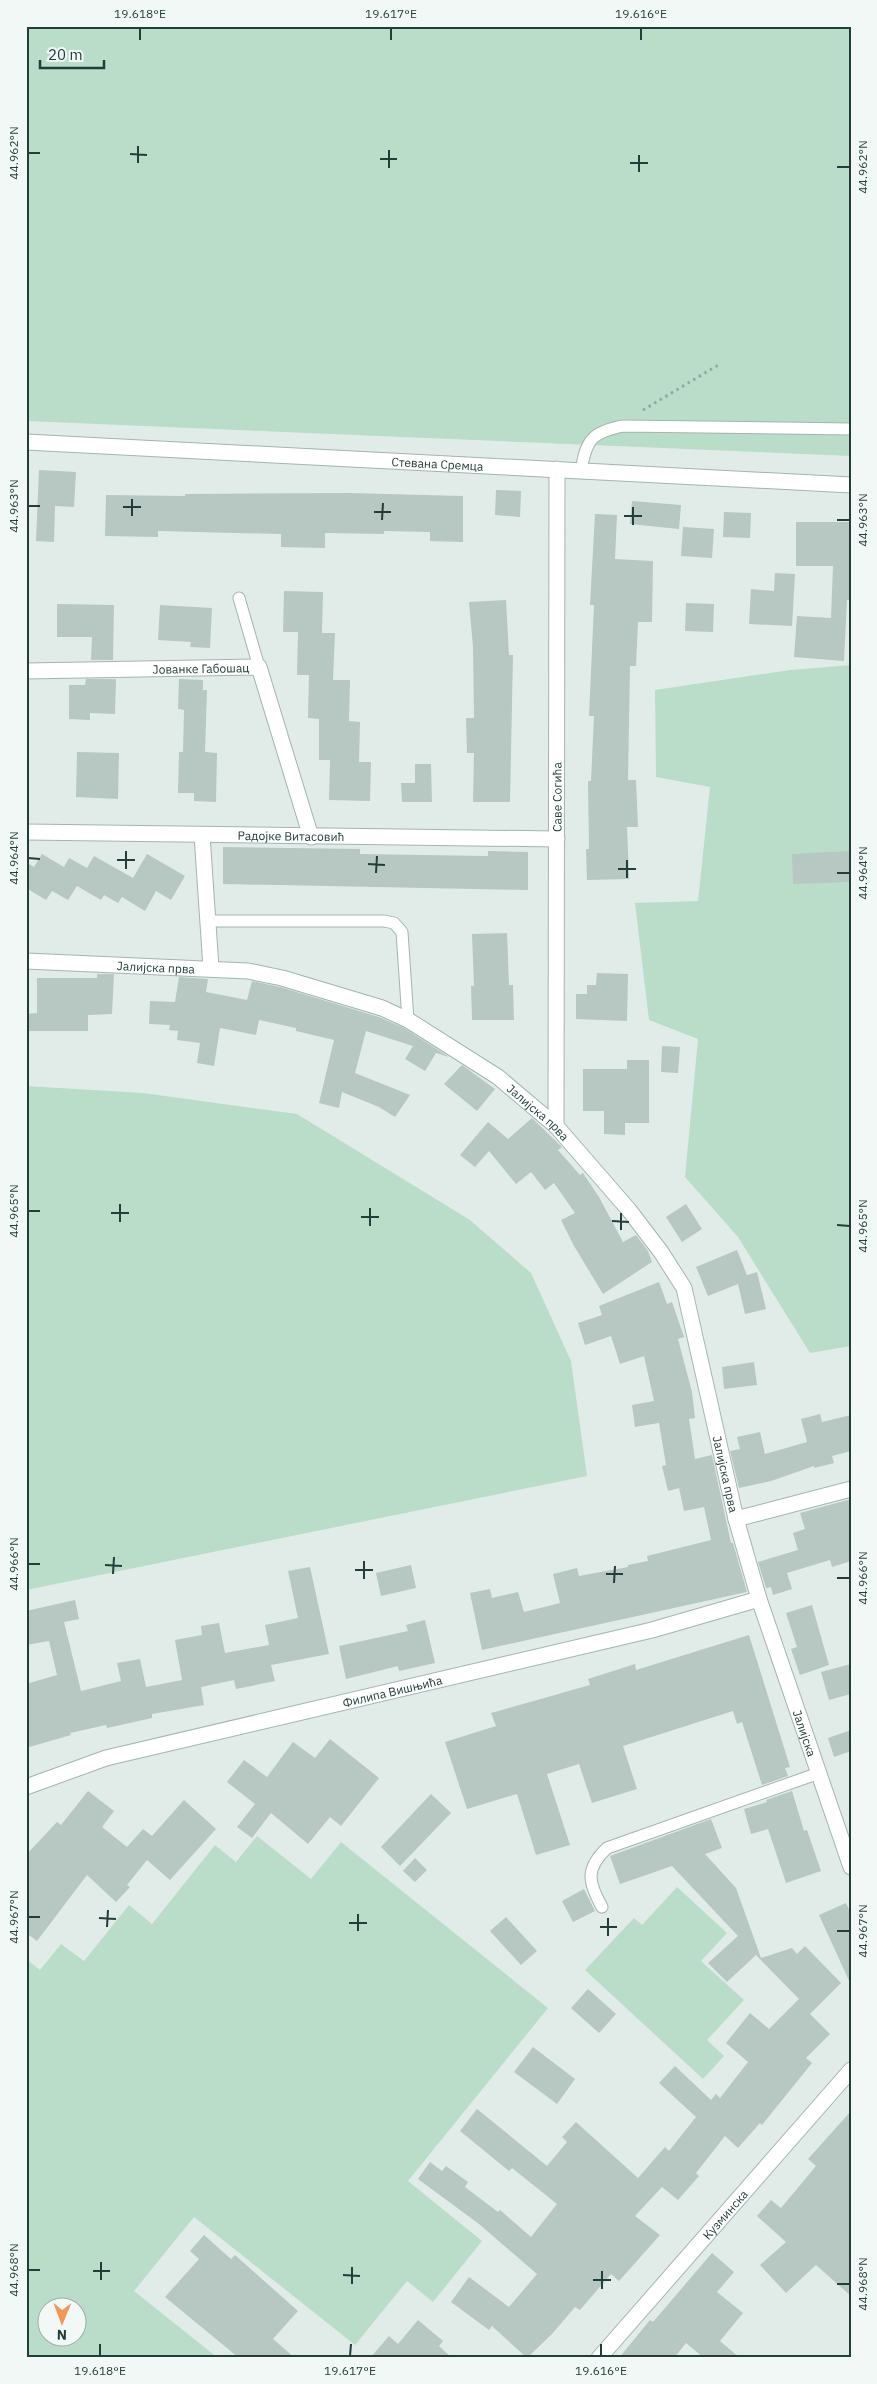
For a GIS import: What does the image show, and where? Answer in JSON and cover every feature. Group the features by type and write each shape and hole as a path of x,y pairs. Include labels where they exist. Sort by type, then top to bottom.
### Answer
{"street":[{"name":"Стевана Сремца","path":"26,442 851,485"},
{"name":"Саве Согића","path":"556,1126 557,469"},
{"name":"Јованке Габошац","path":"26,671 259,667 312,836"},
{"name":"Радојке Витасовић","path":"26,832 557,839"},
{"path":"202,835 211,968"},
{"name":"Јалијска прва","path":"26,961 248,971 282,978 382,1008 408,1020 498,1076 556,1126 629,1210 661,1252 684,1288 736,1519 759,1599"},
{"path":"736,1519 851,1489"},
{"name":"Јалијска","path":"759,1599 851,1866"},
{"name":"Филипа Вишњића","path":"26,1788 106,1758 652,1630 759,1599"},
{"name":"Кузминска","path":"599,2358 851,2070"}],"lane":[{"path":"581,471 586,446 599,434 623,426 851,429"},
{"path":"240,598 259,667"},
{"path":"208,921 389,921 394,923 402,932 408,1020"},
{"path":"602,1906 592,1888 590,1875 593,1863 607,1848 819,1773"}],"path":[{"path":"623,426 645,408 720,364"}],"green space":[{"path":"26,26 851,26 851,456 26,421"},
{"path":"851,665 851,1346 810,1353 738,1237 685,1177 698,1039 649,1020 635,903 698,901 710,787 656,777 655,690 790,670"},
{"path":"26,1086 143,1093 297,1114 470,1220 531,1273 571,1361 587,1476 26,1590"},
{"path":"257,1836 311,1879 341,1842 548,2008 408,2181 482,2241 433,2302 407,2281 355,2345 194,2217 134,2291 218,2358 26,2358 26,1959 40,1970 61,1944 84,1961 129,1905 152,1924 215,1845 236,1862"},
{"path":"677,1887 727,1933 701,1961 744,2000 707,2040 724,2056 703,2079 585,1970 634,1918 642,1925"}],"building":[{"path":"39,470 76,472 74,507 55,506 54,542 36,541"},
{"path":"496,490 521,491 520,517 495,515"},
{"path":"349,493 463,496 463,542 430,541 430,532 384,531 384,534 325,533 325,548 281,547 281,534 158,531 158,537 105,536 106,495 185,496 185,494"},
{"path":"632,501 681,505 679,529 630,524"},
{"path":"724,512 751,513 750,538 723,537"},
{"path":"595,514 617,515 615,559 653,561 652,622 638,622 636,666 630,666 628,780 636,780 638,827 627,827 629,879 587,880 586,849 589,849 588,781 591,781 594,716 589,716 594,605 590,605"},
{"path":"796,522 851,522 851,600 847,600 844,661 794,657 797,616 831,618 833,566 796,566"},
{"path":"683,527 714,529 712,558 681,556"},
{"path":"775,573 795,574 792,626 749,624 751,589 774,591"},
{"path":"284,591 323,592 322,633 335,633 333,680 350,680 349,721 360,722 359,762 371,762 370,801 329,800 330,760 319,760 319,719 308,718 309,675 297,675 298,632 283,632"},
{"path":"506,600 509,655 513,655 510,802 473,802 474,753 467,753 466,718 474,718 473,647 469,602"},
{"path":"686,603 714,604 713,632 685,631"},
{"path":"57,604 114,605 113,660 91,660 92,637 57,637"},
{"path":"160,605 212,608 210,648 190,647 191,642 158,640"},
{"path":"86,679 116,679 115,714 90,713 90,720 69,719 69,685 85,685"},
{"path":"179,679 203,680 203,690 207,690 205,752 217,753 216,802 194,801 194,793 178,793 179,752 183,752 184,710 178,709"},
{"path":"77,752 119,753 118,799 76,797"},
{"path":"415,764 431,764 432,802 402,802 401,783 415,783"},
{"path":"223,847 360,849 360,854 488,856 488,851 528,852 528,890 223,884"},
{"path":"850,851 851,882 793,884 792,854"},
{"path":"42,854 64,867 69,858 87,868 94,856 133,878 147,854 185,876 171,900 156,891 145,911 122,897 118,903 104,895 101,900 77,886 68,900 52,891 46,900 26,888 26,862 34,867"},
{"path":"507,933 509,985 513,985 514,1020 472,1020 471,986 474,986 472,934"},
{"path":"597,973 628,974 627,1021 576,1019 576,994 587,994 587,985 596,985"},
{"path":"97,974 114,974 112,1014 88,1015 88,1031 26,1031 26,1014 37,1013 37,978 97,978"},
{"path":"179,977 208,979 206,992 247,1000 252,981 280,987 379,1017 404,1028 449,1057 436,1053 425,1071 405,1059 413,1046 366,1031 355,1073 410,1095 395,1117 379,1107 342,1092 339,1108 319,1103 334,1040 296,1031 296,1028 259,1020 256,1035 220,1028 214,1066 197,1063 200,1043 177,1040 178,1031 169,1030 170,1025 149,1024 150,1001 175,1002"},
{"path":"662,1046 680,1047 678,1073 661,1072"},
{"path":"627,1060 649,1060 649,1123 625,1123 625,1135 604,1134 604,1111 583,1111 583,1069 627,1069"},
{"path":"462,1065 495,1089 477,1111 444,1084"},
{"path":"532,1118 562,1147 558,1150 580,1175 583,1173 599,1197 623,1242 636,1235 648,1251 652,1262 603,1294 574,1246 561,1220 575,1213 554,1183 545,1190 531,1172 516,1184 489,1151 475,1167 460,1155 488,1122 508,1139"},
{"path":"686,1204 702,1229 682,1242 666,1217"},
{"path":"737,1250 747,1275 757,1272 766,1309 745,1314 738,1284 708,1296 696,1267"},
{"path":"659,1282 667,1304 672,1302 684,1337 678,1339 692,1392 695,1418 689,1419 695,1459 712,1455 731,1543 733,1543 747,1592 482,1650 470,1593 490,1589 492,1598 518,1592 524,1612 560,1603 553,1574 577,1568 579,1576 628,1567 628,1565 648,1561 647,1556 711,1540 704,1507 684,1511 679,1488 668,1491 662,1466 666,1465 659,1423 635,1427 632,1405 654,1401 644,1356 620,1364 611,1336 585,1345 578,1323 602,1315 599,1306"},
{"path":"754,1362 757,1385 724,1389 722,1367"},
{"path":"820,1414 822,1422 851,1415 851,1451 832,1456 834,1463 814,1468 814,1466 771,1481 739,1488 730,1451 740,1449 737,1437 760,1432 765,1454 807,1442 801,1419"},
{"path":"851,1499 851,1561 832,1567 830,1560 787,1573 792,1589 773,1595 771,1587 766,1588 758,1562 798,1550 793,1533 805,1529 800,1513"},
{"path":"411,1565 416,1588 381,1596 376,1573"},
{"path":"310,1567 329,1654 271,1665 275,1681 236,1689 234,1680 201,1687 204,1705 152,1714 152,1718 107,1728 106,1725 70,1733 71,1735 26,1748 26,1684 57,1675 49,1641 26,1645 26,1611 75,1600 79,1619 64,1622 81,1691 121,1681 117,1663 140,1659 146,1687 182,1680 175,1640 202,1635 201,1626 219,1623 225,1653 269,1645 265,1625 298,1618 288,1571"},
{"path":"812,1605 829,1665 800,1675 791,1649 797,1647 786,1613"},
{"path":"425,1620 435,1663 399,1671 398,1666 346,1679 339,1646 408,1631 406,1625"},
{"path":"749,1635 790,1767 785,1768 788,1776 762,1785 742,1722 737,1724 733,1711 623,1746 637,1789 592,1803 579,1764 547,1774 570,1845 536,1855 517,1794 467,1809 445,1742 496,1726 491,1713 590,1685 588,1679 635,1664 636,1670"},
{"path":"851,1664 851,1694 829,1700 821,1672"},
{"path":"851,1730 851,1751 834,1757 828,1738"},
{"path":"330,1739 379,1778 341,1826 330,1817 308,1844 271,1813 252,1838 237,1827 255,1804 227,1782 244,1760 267,1777 293,1742 315,1758"},
{"path":"88,1791 114,1811 102,1827 127,1847 143,1829 152,1836 184,1800 216,1829 170,1880 147,1860 127,1885 130,1887 116,1902 87,1875 37,1941 26,1933 26,1855 57,1822 61,1825"},
{"path":"792,1791 804,1831 807,1830 821,1871 786,1883 768,1829 751,1834 744,1809 767,1802 766,1800"},
{"path":"431,1794 451,1813 400,1866 381,1847"},
{"path":"711,1819 722,1848 705,1854 736,1888 761,1958 792,1948 797,1954 805,1946 841,1983 810,2014 830,2034 806,2058 812,2063 762,2125 760,2123 738,2148 725,2136 696,2173 699,2176 678,2200 662,2187 635,2216 660,2235 619,2281 611,2274 580,2310 575,2307 552,2334 527,2358 492,2326 489,2330 451,2302 469,2277 509,2307 537,2274 479,2224 418,2179 430,2162 442,2171 446,2166 468,2182 465,2187 498,2212 500,2210 531,2237 557,2204 512,2168 509,2171 460,2131 477,2109 547,2166 567,2142 562,2137 576,2122 638,2178 665,2147 669,2151 696,2117 659,2083 675,2066 711,2100 716,2094 720,2098 748,2062 726,2043 750,2013 769,2029 799,1999 756,1955 727,1982 708,1963 738,1936 672,1866 620,1884 610,1856"},
{"path":"415,1858 427,1870 415,1882 403,1871"},
{"path":"584,1889 595,1911 573,1922 562,1901"},
{"path":"846,1903 851,1914 851,1985 819,1915"},
{"path":"506,1917 537,1951 521,1965 490,1931"},
{"path":"588,1989 616,2014 599,2033 571,2008"},
{"path":"533,2047 575,2079 557,2104 514,2072"},
{"path":"851,2111 851,2296 816,2265 786,2293 760,2265 786,2242 757,2216 771,2200 781,2208 816,2166 808,2159"},
{"path":"204,2235 231,2259 235,2255 298,2311 273,2339 295,2358 239,2358 165,2297 199,2259 190,2251"},
{"path":"712,2253 734,2272 717,2292 743,2313 720,2341 740,2358 704,2358 686,2343 674,2358 619,2358 650,2320 653,2322"},
{"path":"418,2320 443,2341 439,2346 452,2358 370,2358 389,2336 398,2344"}]}
